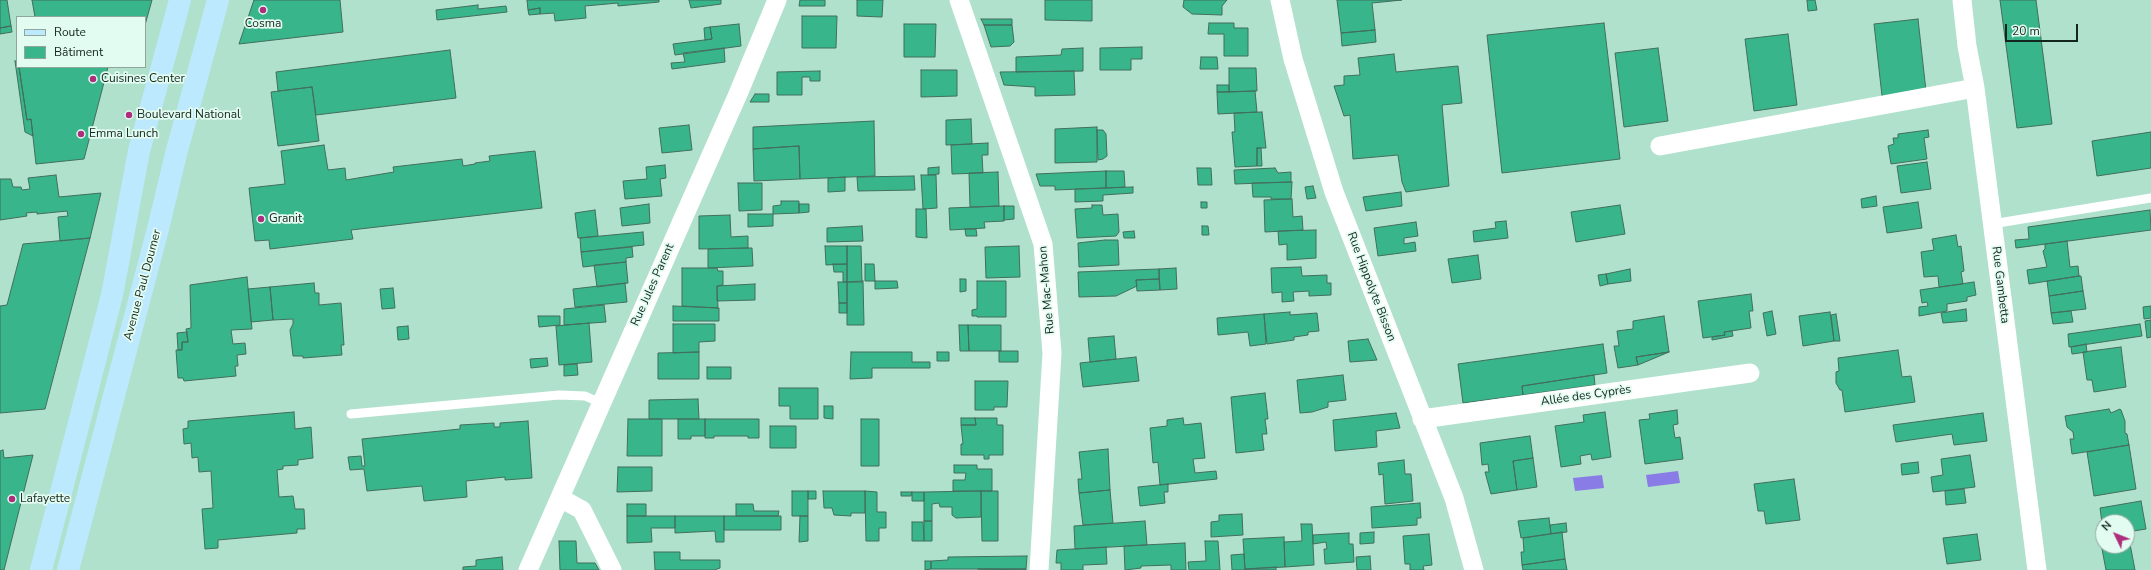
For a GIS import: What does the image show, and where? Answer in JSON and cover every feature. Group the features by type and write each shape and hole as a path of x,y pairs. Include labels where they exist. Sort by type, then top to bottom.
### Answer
{"main road":[{"path":"41,570 112,295 139,151 180,0"},
{"name":"Avenue Paul Doumer","path":"68,570 158,229 176,154 218,0"}],"street":[{"name":"Rue Jules Parent","path":"528,570 738,94 777,0"},
{"name":"Rue Mac-Mahon","path":"959,0 1044,244 1052,353 1039,570"},
{"name":"Rue Hippolyte Bisson","path":"1280,0 1293,59 1334,192 1454,498 1474,570"},
{"name":"Rue Gambetta","path":"1962,0 1967,46 1975,88 2037,570"},
{"path":"1660,146 1975,88"},
{"name":"Allée des Cyprès","path":"1422,419 1750,373"},
{"path":"560,498 582,510 612,570"}],"lane":[{"path":"1992,224 2151,198"},
{"path":"351,414 559,395 585,396 601,403"}],"shaded area":[{"path":"1678,471 1680,483 1648,487 1646,475"},
{"path":"1602,475 1604,488 1575,491 1573,478"}],"building":[{"path":"0,0 7,0 11,26 0,28"},
{"path":"32,0 152,0 146,21 146,16 35,16"},
{"path":"254,0 340,0 343,32 239,44"},
{"path":"527,0 659,0 659,2 618,6 618,3 585,6 586,18 555,21 554,13 540,14 540,8 528,10"},
{"path":"689,0 721,0 721,4 691,8"},
{"path":"800,0 825,0 825,6 799,6"},
{"path":"857,0 883,0 882,17 857,16"},
{"path":"1045,0 1092,0 1092,21 1045,20"},
{"path":"1184,0 1227,0 1222,6 1222,15 1192,14 1183,7"},
{"path":"1337,0 1402,0 1372,3 1375,30 1341,33"},
{"path":"1807,0 1815,0 1817,10 1808,11"},
{"path":"2000,0 2036,0 2052,124 2017,128"},
{"path":"478,5 478,9 506,6 507,12 437,20 436,10"},
{"path":"540,8 540,14 529,15 528,10"},
{"path":"802,16 837,16 836,48 802,48"},
{"path":"981,19 1012,19 1012,25 984,25"},
{"path":"1918,19 1926,91 1882,96 1874,24"},
{"path":"1209,23 1234,23 1234,28 1248,28 1248,56 1224,56 1224,34 1208,34"},
{"path":"1604,23 1620,159 1502,173 1487,35"},
{"path":"739,24 741,46 675,55 673,44 712,39 710,27"},
{"path":"904,24 936,24 935,57 904,57"},
{"path":"984,25 1012,25 1014,42 1010,46 991,47"},
{"path":"11,26 12,32 0,34 0,28"},
{"path":"710,27 712,39 705,40 704,28"},
{"path":"1375,30 1376,42 1342,46 1341,33"},
{"path":"1788,34 1797,105 1754,111 1745,39"},
{"path":"1142,47 1142,59 1131,59 1131,70 1100,70 1100,48"},
{"path":"724,48 725,62 672,69 671,63 685,62 683,53"},
{"path":"1083,48 1083,71 1016,72 1016,57 1061,55 1062,49"},
{"path":"1658,48 1668,121 1624,127 1615,53"},
{"path":"450,50 456,98 316,115 312,87 278,91 276,72"},
{"path":"1394,54 1396,72 1458,66 1462,103 1442,105 1449,186 1406,192 1402,182 1398,155 1353,159 1350,115 1344,116 1334,86 1344,85 1344,76 1360,75 1358,58"},
{"path":"1201,57 1217,57 1218,69 1200,69"},
{"path":"15,61 16,68 19,68 27,120 31,119 33,136 25,132"},
{"path":"19,68 108,68 84,159 36,164 31,119 27,120"},
{"path":"1229,68 1256,68 1257,91 1229,92"},
{"path":"921,70 957,70 957,96 921,97"},
{"path":"820,71 820,81 810,81 810,77 802,77 802,95 777,95 777,72"},
{"path":"1074,71 1075,95 1035,96 1035,87 1004,85 1000,72"},
{"path":"1217,85 1229,85 1229,92 1217,92"},
{"path":"312,87 319,141 278,146 271,92"},
{"path":"1255,91 1257,112 1218,114 1217,92"},
{"path":"755,94 769,94 769,102 750,102"},
{"path":"1262,112 1266,148 1257,148 1257,166 1235,167 1232,132 1235,132 1234,113"},
{"path":"971,119 972,144 946,145 946,120"},
{"path":"874,121 875,176 800,179 799,146 753,149 753,127"},
{"path":"689,125 692,150 662,153 659,128"},
{"path":"1097,127 1097,162 1055,163 1055,129"},
{"path":"1097,130 1103,130 1106,134 1107,156 1098,160"},
{"path":"1928,130 1929,137 1924,138 1927,159 1891,164 1888,146 1894,144 1893,138 1898,138 1898,134"},
{"path":"2151,132 2151,168 2097,176 2092,141"},
{"path":"988,143 988,155 982,155 983,173 952,174 951,145"},
{"path":"324,145 328,170 345,168 346,180 394,172 393,167 462,159 463,166 490,161 489,156 535,151 542,208 351,230 353,239 270,249 269,240 255,241 249,188 285,184 281,151"},
{"path":"799,146 800,179 754,181 753,149"},
{"path":"1257,148 1261,148 1262,166 1257,166"},
{"path":"1927,162 1931,189 1901,193 1897,166"},
{"path":"665,165 666,178 660,179 662,196 625,199 623,181 647,179 646,167"},
{"path":"939,167 939,174 928,175 928,168"},
{"path":"1197,168 1211,168 1212,185 1198,185"},
{"path":"1275,168 1278,173 1291,172 1291,182 1235,184 1234,170"},
{"path":"1106,171 1106,188 1055,190 1055,186 1040,186 1036,174"},
{"path":"1106,171 1124,171 1125,187 1106,188"},
{"path":"998,172 999,206 970,207 969,173"},
{"path":"56,175 59,197 101,193 90,238 60,241 58,217 68,216 67,211 37,214 37,212 26,213 27,216 0,220 0,179 11,179 13,187 21,187 22,190 30,189 28,178"},
{"path":"921,175 936,175 937,208 923,209"},
{"path":"914,176 915,190 858,191 857,177"},
{"path":"845,177 845,191 828,192 828,178"},
{"path":"1292,182 1291,199 1253,197 1252,183"},
{"path":"738,183 762,183 762,210 739,211"},
{"path":"1313,186 1316,198 1307,199 1305,187"},
{"path":"1133,187 1133,193 1103,195 1103,201 1075,202 1075,189"},
{"path":"1401,192 1402,206 1366,211 1363,197"},
{"path":"1876,196 1877,206 1862,208 1861,199"},
{"path":"1292,199 1293,217 1302,216 1303,230 1265,232 1264,200"},
{"path":"781,201 799,201 799,213 773,214 773,206 781,205"},
{"path":"1201,202 1207,202 1207,208 1201,208"},
{"path":"1918,202 1922,228 1887,233 1883,207"},
{"path":"649,204 650,223 622,226 620,208"},
{"path":"799,204 809,204 809,212 799,213"},
{"path":"1092,205 1102,205 1103,215 1118,214 1119,232 1116,236 1077,238 1075,209 1092,208"},
{"path":"1620,205 1625,234 1576,242 1571,212"},
{"path":"1004,206 1004,221 984,222 985,228 950,230 949,208"},
{"path":"1004,206 1014,206 1014,219 1004,220"},
{"path":"916,209 926,209 927,238 916,237"},
{"path":"595,210 598,236 578,238 575,213"},
{"path":"2150,210 2151,230 2016,248 2015,240 2029,239 2028,227"},
{"path":"748,214 773,214 773,226 748,227"},
{"path":"730,215 731,237 748,236 748,248 699,249 699,216"},
{"path":"1506,221 1508,238 1474,242 1473,231 1496,228 1495,222"},
{"path":"1416,222 1418,236 1404,238 1404,244 1415,242 1416,251 1378,256 1374,228"},
{"path":"862,226 863,241 827,242 827,228"},
{"path":"1202,226 1208,226 1209,235 1202,235"},
{"path":"965,229 976,229 977,236 966,236"},
{"path":"1316,230 1316,258 1287,260 1287,244 1279,245 1278,231"},
{"path":"1134,231 1135,238 1124,238 1123,232"},
{"path":"643,232 644,245 581,252 580,238"},
{"path":"1956,235 1958,247 1961,246 1964,271 1961,272 1963,284 1939,287 1938,276 1924,277 1921,252 1934,250 1932,239"},
{"path":"90,238 45,409 0,413 0,306 7,305 23,244"},
{"path":"1118,240 1119,265 1079,267 1078,243"},
{"path":"2067,241 2070,267 2078,266 2079,276 2029,284 2027,270 2047,267 2043,251 2045,249 2045,244"},
{"path":"825,246 847,246 847,264 826,265"},
{"path":"847,246 861,246 862,282 847,282"},
{"path":"1019,246 1020,277 986,278 985,247"},
{"path":"632,247 633,257 626,258 626,262 583,267 581,252"},
{"path":"752,248 753,266 708,268 708,249"},
{"path":"1478,255 1481,279 1452,283 1448,259"},
{"path":"626,262 628,283 597,287 594,265"},
{"path":"833,264 847,264 847,282 843,282 843,272 834,272"},
{"path":"865,264 874,264 875,281 865,281"},
{"path":"1301,267 1302,276 1327,275 1327,283 1331,283 1331,295 1309,296 1309,291 1293,292 1294,301 1282,302 1282,292 1272,293 1271,268"},
{"path":"682,268 717,268 718,271 723,271 723,285 717,286 718,308 682,306"},
{"path":"1176,268 1177,289 1160,290 1159,269"},
{"path":"1159,269 1159,279 1136,280 1137,286 1116,296 1079,297 1078,272"},
{"path":"1630,269 1631,281 1608,284 1606,274"},
{"path":"1606,274 1608,284 1600,286 1598,275"},
{"path":"2081,276 2083,291 2049,296 2047,281"},
{"path":"247,277 252,329 231,330 233,344 245,343 246,354 237,355 238,366 235,366 236,376 184,381 183,378 178,378 176,350 182,350 182,342 188,342 186,329 191,328 190,285"},
{"path":"960,279 966,279 966,291 960,292"},
{"path":"1159,279 1160,290 1137,291 1136,280"},
{"path":"863,281 864,325 847,325 847,282"},
{"path":"875,281 897,281 898,288 875,289"},
{"path":"977,281 1006,281 1006,317 972,316 972,310 977,309"},
{"path":"838,282 847,282 847,303 839,303"},
{"path":"1974,282 1976,295 1967,297 1967,301 1947,304 1947,311 1919,316 1919,307 1928,306 1927,302 1922,303 1920,290"},
{"path":"314,283 315,293 319,293 319,305 341,303 344,345 341,345 342,355 303,358 303,356 293,356 290,330 293,324 293,319 273,320 270,287"},
{"path":"625,283 627,302 575,307 573,289"},
{"path":"755,284 755,300 717,301 717,286"},
{"path":"270,287 273,320 251,322 248,289"},
{"path":"393,288 395,308 382,309 380,289"},
{"path":"2083,291 2086,309 2051,313 2049,296"},
{"path":"1751,294 1753,311 1749,311 1751,328 1724,332 1725,335 1703,338 1698,301"},
{"path":"839,303 847,303 847,313 839,313"},
{"path":"604,305 606,322 564,325 564,309"},
{"path":"673,306 719,308 719,321 673,321"},
{"path":"2151,306 2151,318 2144,319 2143,307"},
{"path":"1966,309 1967,321 1943,323 1941,313"},
{"path":"1772,311 1776,334 1767,336 1763,313"},
{"path":"2071,311 2073,322 2053,324 2051,313"},
{"path":"1290,312 1290,315 1317,313 1319,331 1308,332 1308,335 1294,337 1294,340 1267,344 1264,314"},
{"path":"1830,312 1834,341 1803,346 1799,316"},
{"path":"1264,314 1266,344 1250,346 1248,332 1218,335 1217,318"},
{"path":"1836,314 1840,341 1834,341 1831,315"},
{"path":"538,316 560,316 560,325 539,327"},
{"path":"1664,316 1669,352 1636,357 1638,365 1618,368 1614,346 1619,346 1617,331 1633,329 1633,321"},
{"path":"2151,320 2151,337 2147,338 2145,321"},
{"path":"589,323 592,362 559,365 556,326"},
{"path":"673,324 715,324 715,341 699,342 699,352 673,353"},
{"path":"2140,324 2142,336 2069,347 2068,334"},
{"path":"959,325 968,325 969,351 960,351"},
{"path":"968,325 1001,325 1001,351 969,351"},
{"path":"408,326 409,339 398,340 397,327"},
{"path":"1732,331 1733,336 1712,340 1712,337 1725,335 1724,332"},
{"path":"187,332 188,342 182,342 182,350 178,350 177,333"},
{"path":"1114,336 1116,359 1090,362 1088,338"},
{"path":"1368,339 1377,360 1350,362 1348,341"},
{"path":"1603,344 1607,373 1522,386 1523,395 1463,403 1458,364"},
{"path":"2086,344 2087,352 2072,354 2071,347"},
{"path":"2121,347 2126,387 2094,392 2092,380 2087,380 2083,352"},
{"path":"1898,350 1902,377 1911,376 1915,402 1845,412 1842,390 1840,390 1836,383 1836,372 1839,371 1838,358"},
{"path":"999,351 1018,351 1018,362 999,362"},
{"path":"699,352 699,379 658,379 658,353"},
{"path":"851,352 912,352 912,362 930,362 930,368 872,368 872,378 850,379"},
{"path":"937,352 949,352 949,361 937,361"},
{"path":"1669,352 1638,365 1636,357"},
{"path":"1136,357 1139,381 1083,387 1080,363"},
{"path":"547,358 548,366 531,368 530,359"},
{"path":"577,364 578,375 564,376 564,365"},
{"path":"707,367 731,367 731,379 707,379"},
{"path":"1343,375 1346,400 1328,402 1328,407 1312,412 1300,413 1297,380"},
{"path":"1594,375 1595,385 1523,395 1522,386"},
{"path":"975,381 1008,381 1007,407 994,407 994,410 975,410"},
{"path":"779,388 818,388 818,419 790,419 790,406 779,406"},
{"path":"1265,393 1268,419 1265,419 1267,434 1262,434 1264,450 1236,453 1231,397"},
{"path":"698,399 699,419 649,419 649,400"},
{"path":"824,406 833,406 833,419 824,418"},
{"path":"2109,409 2111,413 2120,409 2121,410 2125,421 2125,433 2127,434 2129,445 2072,454 2070,439 2074,439 2073,432 2067,427 2065,416"},
{"path":"1677,410 1678,424 1673,425 1675,438 1680,437 1683,459 1645,464 1639,420 1650,419 1649,414"},
{"path":"294,412 295,429 311,427 313,458 298,460 298,465 283,466 283,469 277,470 279,497 293,496 295,509 304,509 305,529 297,529 297,533 218,540 218,548 205,549 202,509 213,508 211,471 199,472 198,457 192,458 191,443 184,444 183,429 188,428 188,421"},
{"path":"1605,412 1611,457 1592,460 1591,454 1580,456 1581,464 1561,467 1555,426 1584,422 1583,415"},
{"path":"1396,413 1400,428 1376,431 1377,447 1335,451 1333,420"},
{"path":"1983,413 1987,441 1954,445 1952,434 1896,442 1893,425"},
{"path":"961,418 975,418 976,425 961,425"},
{"path":"975,418 997,418 997,425 1003,425 1003,455 989,455 989,459 984,459 984,455 961,455 961,444 963,444 961,425 976,425"},
{"path":"1183,418 1184,425 1201,423 1205,458 1193,459 1195,473 1216,471 1217,479 1160,485 1158,462 1153,463 1150,428 1167,426 1167,420"},
{"path":"628,419 662,419 662,456 627,456"},
{"path":"678,419 705,419 705,436 691,436 691,439 678,439"},
{"path":"705,419 759,419 759,438 748,438 748,436 714,436 714,438 705,438"},
{"path":"861,419 879,419 879,466 861,466"},
{"path":"528,421 532,478 505,480 505,477 466,481 467,497 424,501 422,486 367,491 364,469 350,470 348,457 361,456 362,466 365,466 362,439 460,429 460,425 494,423 494,427 500,427 500,423"},
{"path":"770,426 796,426 796,448 770,448"},
{"path":"1530,436 1533,458 1513,461 1517,490 1491,494 1485,472 1489,472 1488,464 1482,465 1480,443"},
{"path":"2129,445 2136,489 2094,496 2087,452"},
{"path":"1108,449 1110,490 1079,493 1078,479 1082,479 1079,452"},
{"path":"3,450 4,458 33,455 4,570 0,570 0,451"},
{"path":"1970,455 1975,487 1933,492 1931,477 1943,475 1941,459"},
{"path":"1533,458 1537,487 1517,490 1513,461"},
{"path":"1404,460 1405,474 1411,474 1413,501 1385,504 1383,474 1379,475 1378,463"},
{"path":"1918,462 1919,473 1902,475 1901,464"},
{"path":"954,465 977,465 977,469 992,469 992,491 953,491 953,480 965,480 966,473 954,473"},
{"path":"618,467 652,467 652,491 617,492"},
{"path":"1794,479 1800,520 1766,524 1764,511 1758,511 1754,484"},
{"path":"1168,484 1168,492 1164,492 1165,503 1140,506 1138,487"},
{"path":"1964,489 1966,503 1946,505 1945,491"},
{"path":"1110,490 1113,523 1083,525 1079,493"},
{"path":"792,491 808,491 808,516 792,516"},
{"path":"808,491 816,491 816,499 808,499"},
{"path":"823,491 865,491 865,513 851,513 851,516 834,515 832,508 824,508"},
{"path":"865,491 877,492 877,512 886,512 886,528 879,528 879,541 866,541"},
{"path":"981,491 981,517 956,518 952,515 952,507 940,507 939,503 932,504 932,521 924,521 924,492"},
{"path":"981,491 998,491 998,541 982,541"},
{"path":"901,492 912,492 911,496 901,496"},
{"path":"912,492 924,492 924,501 912,501"},
{"path":"2141,501 2146,529 2135,531 2135,514 2101,514 2100,508"},
{"path":"1420,503 1421,518 1417,518 1417,525 1372,528 1371,507"},
{"path":"627,504 646,504 646,516 627,516"},
{"path":"736,504 753,504 754,511 779,511 778,516 736,516"},
{"path":"1242,514 1243,535 1211,537 1211,522 1219,521 1219,515"},
{"path":"627,516 675,516 675,528 651,528 652,542 627,543"},
{"path":"675,516 724,516 724,542 716,542 715,531 675,533"},
{"path":"724,516 781,516 781,530 724,530"},
{"path":"800,516 808,516 808,541 799,542"},
{"path":"1549,518 1551,534 1521,538 1518,521"},
{"path":"924,521 932,521 932,541 924,541"},
{"path":"1145,521 1147,545 1075,549 1074,526"},
{"path":"912,522 923,522 924,541 912,541"},
{"path":"1566,523 1567,532 1551,534 1550,525"},
{"path":"1301,524 1312,524 1314,565 1285,567 1284,542 1302,541"},
{"path":"1374,532 1374,543 1360,544 1360,533"},
{"path":"1562,532 1565,559 1522,565 1521,552 1524,552 1523,538"},
{"path":"1349,533 1349,544 1353,544 1354,562 1325,564 1324,549 1327,549 1326,542 1313,544 1313,535"},
{"path":"1429,534 1432,565 1423,566 1424,570 1410,570 1410,564 1405,564 1403,536"},
{"path":"1977,534 1981,560 1947,564 1943,538"},
{"path":"1284,537 1285,567 1245,569 1243,539"},
{"path":"559,541 576,541 577,563 595,563 599,570 560,570"},
{"path":"1205,541 1218,541 1220,570 1189,570 1188,562 1206,561"},
{"path":"1185,543 1186,570 1171,570 1171,565 1141,566 1141,568 1125,570 1124,546"},
{"path":"1106,547 1107,564 1083,565 1083,570 1061,570 1061,563 1056,563 1057,550"},
{"path":"654,552 680,552 680,560 720,560 720,568 714,570 655,570"},
{"path":"1244,554 1245,570 1232,570 1231,555"},
{"path":"2103,554 2132,554 2135,570 2106,570"},
{"path":"1027,556 1026,569 931,569 931,561 948,560 948,557"},
{"path":"1370,556 1371,570 1357,570 1356,557"},
{"path":"502,557 503,570 463,570 463,567 476,566 476,560"},
{"path":"1565,559 1567,570 1523,570 1522,565"},
{"path":"925,561 931,561 931,569 925,570"},
{"path":"1276,567 1276,570 1245,570 1245,569"},
{"path":"978,569 1026,569 1026,570"}],"place":[{"name":"Cosma","path":"263,10"},
{"name":"Cuisines Center","path":"93,79"},
{"name":"Boulevard National","path":"129,115"},
{"name":"Emma Lunch","path":"81,134"},
{"name":"Granit","path":"261,219"},
{"name":"Lafayette","path":"12,499"}]}
